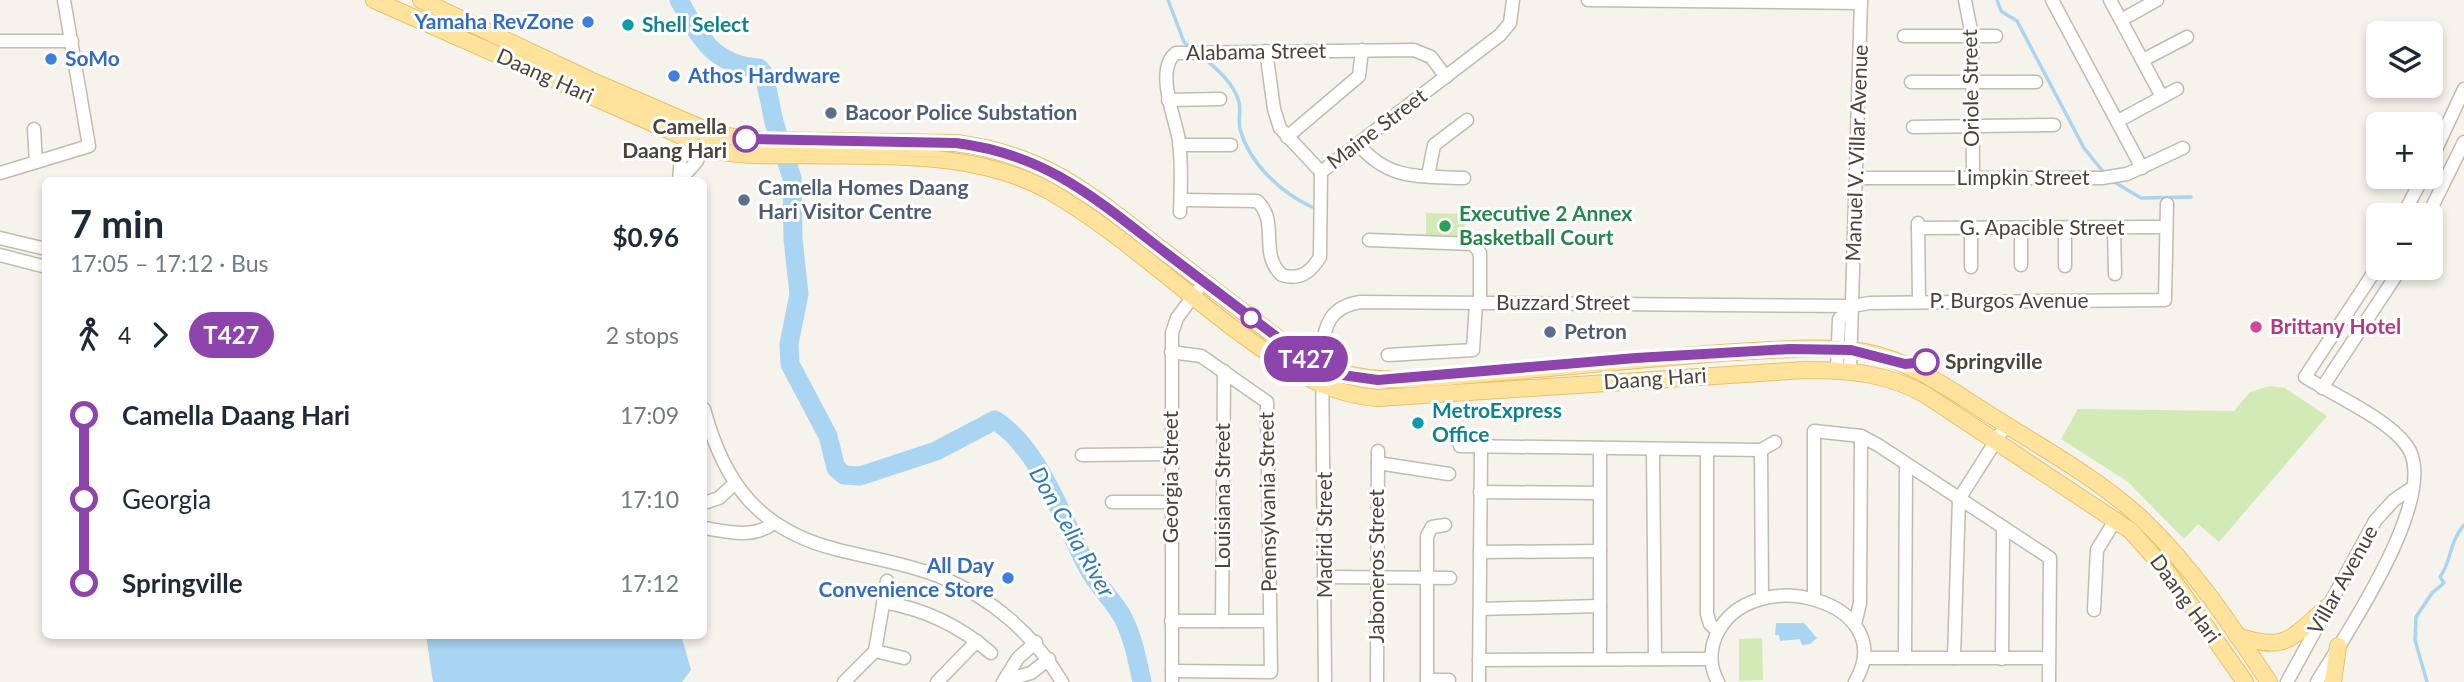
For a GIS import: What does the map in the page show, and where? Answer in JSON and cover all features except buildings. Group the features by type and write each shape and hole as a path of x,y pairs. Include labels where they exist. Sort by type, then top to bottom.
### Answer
{"main road":[{"name":"Daang Hari","path":"374,0 456,36 587,86 705,139 724,152 762,148 956,143 984,147 1031,160 1098,200 1298,353 1322,368 1353,378 1378,380 1544,368 1636,358 1844,350 1905,364 2006,425 2140,518 2188,568 2269,682"},
{"name":"Daang Hari","path":"421,0 465,20 587,86"},
{"path":"456,36 465,20"},
{"name":"Daang Hari","path":"803,148 970,163 1016,177 1067,202 1292,370 1323,387 1378,398 1717,374 1843,370 1882,375 1910,386 2116,519 2144,544 2169,574 2245,682"},
{"path":"1544,368 1546,387"},
{"path":"2238,636 2264,645 2280,644 2327,607"},
{"path":"2333,682 2338,646"},
{"path":"2220,648 2231,682"}],"street":[{"path":"0,173 89,146 64,0"},
{"name":"Maine Street","path":"1290,278 1306,273 1320,257 1321,172 1506,30 1513,15 1513,0"},
{"path":"1588,0 1861,1"},
{"name":"Oriole Street","path":"1965,0 1972,36 1973,178"},
{"path":"2110,0 2162,97"},
{"path":"2121,20 2157,0"},
{"name":"Manuel V. Villar Avenue","path":"1843,370 1853,306 1861,1"},
{"path":"2059,2 2143,168"},
{"path":"1904,36 1996,36"},
{"path":"2143,60 2187,37"},
{"path":"0,41 72,41"},
{"path":"1287,137 1359,76 1362,50"},
{"name":"Alabama Street","path":"1290,278 1282,275 1270,260 1267,214 1257,201 1181,206 1179,145 1168,100 1169,60 1180,52 1420,50 1431,57 1446,77"},
{"path":"1266,51 1276,120 1287,137 1321,172"},
{"path":"1911,82 2036,82"},
{"path":"2118,121 2177,89"},
{"path":"2443,134 2464,89"},
{"path":"1168,100 1220,99"},
{"path":"1428,176 1434,145 1467,120"},
{"path":"1913,127 2054,125"},
{"path":"34,129 36,162"},
{"path":"680,177 688,132"},
{"path":"683,177 697,160 705,139"},
{"path":"2434,203 2464,142"},
{"path":"1359,144 1371,160 1387,170 1464,178"},
{"path":"1179,145 1231,145"},
{"name":"Limpkin Street","path":"1857,178 2102,178 2143,168 2183,148"},
{"path":"2166,227 2167,204"},
{"name":"G. Apacible Street","path":"1919,302 1918,225 1971,228 2166,227"},
{"name":"P. Burgos Avenue","path":"1853,306 1919,302 2165,300 2166,227"},
{"path":"1971,228 1972,267"},
{"path":"2021,228 2021,265"},
{"path":"2065,228 2065,266"},
{"path":"2114,228 2115,274"},
{"path":"0,238 42,247"},
{"path":"1369,240 1473,244 1480,253 1473,350 1388,355"},
{"path":"0,255 42,266"},
{"name":"Villar Avenue","path":"2317,682 2401,535 2411,507 2415,462 2400,437 2305,377 2369,280"},
{"path":"2322,388 2393,280"},
{"name":"Georgia Street","path":"1172,677 1170,454 1173,326 1204,281"},
{"name":"Buzzard Street","path":"1323,387 1325,326 1343,306 1360,302 1853,306"},
{"name":"Pennsylvania Street","path":"1171,352 1195,353 1267,402 1270,621 1270,672 1172,677"},
{"name":"Louisiana Street","path":"1222,621 1224,371"},
{"name":"Madrid Street","path":"1323,387 1325,682"},
{"path":"707,419 715,447 734,484 774,523 832,548 939,576 984,599 1036,642 1062,682"},
{"path":"1954,658 1959,499 2006,425"},
{"path":"1814,599 1814,431 1861,436 2050,558 2049,682"},
{"path":"1855,624 1860,603 1861,436"},
{"path":"1460,446 1761,450 1775,442"},
{"path":"1479,682 1481,446"},
{"path":"1600,448 1600,659"},
{"path":"1653,449 1655,659"},
{"path":"1707,450 1707,614 1710,624 1718,632"},
{"path":"1761,450 1762,597"},
{"path":"1082,455 1170,454"},
{"name":"Jaboneros Street","path":"1377,682 1378,457 1449,474"},
{"path":"1905,658 1906,464"},
{"path":"707,502 719,498 734,484"},
{"name":"Villar Avenue","path":"2287,682 2375,521 2394,500 2412,488"},
{"path":"1480,492 1600,493"},
{"path":"1112,502 1170,502"},
{"path":"2094,610 2097,550 2116,519"},
{"path":"707,528 751,534 774,523"},
{"path":"1445,525 1428,530 1427,681 1449,680"},
{"path":"2002,659 2003,527"},
{"path":"1480,552 1600,551"},
{"path":"1326,577 1450,579"},
{"path":"844,682 875,651 887,581"},
{"path":"1718,682 1710,659 1718,632 1739,610 1762,597 1790,595 1814,599 1834,607 1855,624 1866,658 1855,682"},
{"path":"883,602 934,615 977,641 991,653"},
{"path":"1480,609 1600,606"},
{"path":"1171,621 1270,621"},
{"path":"937,682 977,641"},
{"path":"1004,681 1018,658 1036,642"},
{"path":"875,651 904,658"},
{"path":"1866,658 2048,658"},
{"path":"1004,681 1031,673 1048,659"},
{"path":"1479,660 1710,659"}],"green space":[{"name":"Executive 2 Annex Basketball Court","path":"1426,213 1465,214 1464,240 1426,239"},
{"path":"2270,386 2285,388 2327,416 2219,542 2198,524 2184,539 2128,482 2061,439 2078,409 2234,411 2250,392"},
{"path":"1762,638 1763,680 1739,681 1739,639"}],"water":[{"path":"1776,623 1804,623 1817,638 1810,644 1802,645 1800,639 1780,641 1779,635 1775,635"},
{"path":"427,639 682,639 691,670 682,682 433,682"}],"waterway":[{"name":"Don Celia River","path":"679,0 701,37 718,55 743,66 759,68 764,74 774,122 792,178 793,239 799,294 789,344 790,364 828,436 836,468 844,475 860,476 936,451 995,420 1026,449 1049,488 1088,568 1122,616 1132,640 1142,682"},
{"path":"1168,0 1184,42 1192,49"},
{"path":"1997,0 2001,11 2017,21 2084,148 2105,174"},
{"path":"1201,56 1223,76 1237,95 1244,142 1259,165 1289,194 1312,207"},
{"path":"2111,180 2141,198 2191,197"},
{"path":"2427,682 2415,640 2416,617 2432,593 2444,583 2440,577 2447,565 2455,539 2464,525"}],"bus line":[{"name":"T427","path":"746,139 956,143 984,147 1031,160 1072,181 1298,353 1322,368 1353,378 1378,380 1428,377 1636,358 1790,349 1851,350 1905,364 1926,362"}],"place":[{"name":"Yamaha RevZone","path":"588,22"},
{"name":"Shell Select","path":"628,25"},
{"name":"SoMo","path":"51,59"},
{"name":"Athos Hardware","path":"674,76"},
{"name":"Bacoor Police Substation","path":"831,113"},
{"name":"Camella Daang Hari","path":"746,139"},
{"name":"Camella Homes Daang Hari Visitor Centre","path":"744,200"},
{"name":"Executive 2 Annex Basketball Court","path":"1445,226"},
{"name":"Brittany Hotel","path":"2256,327"},
{"name":"Petron","path":"1550,332"},
{"name":"Springville","path":"1926,362"},
{"name":"MetroExpress Office","path":"1418,423"},
{"name":"All Day Convenience Store","path":"1008,578"}]}
